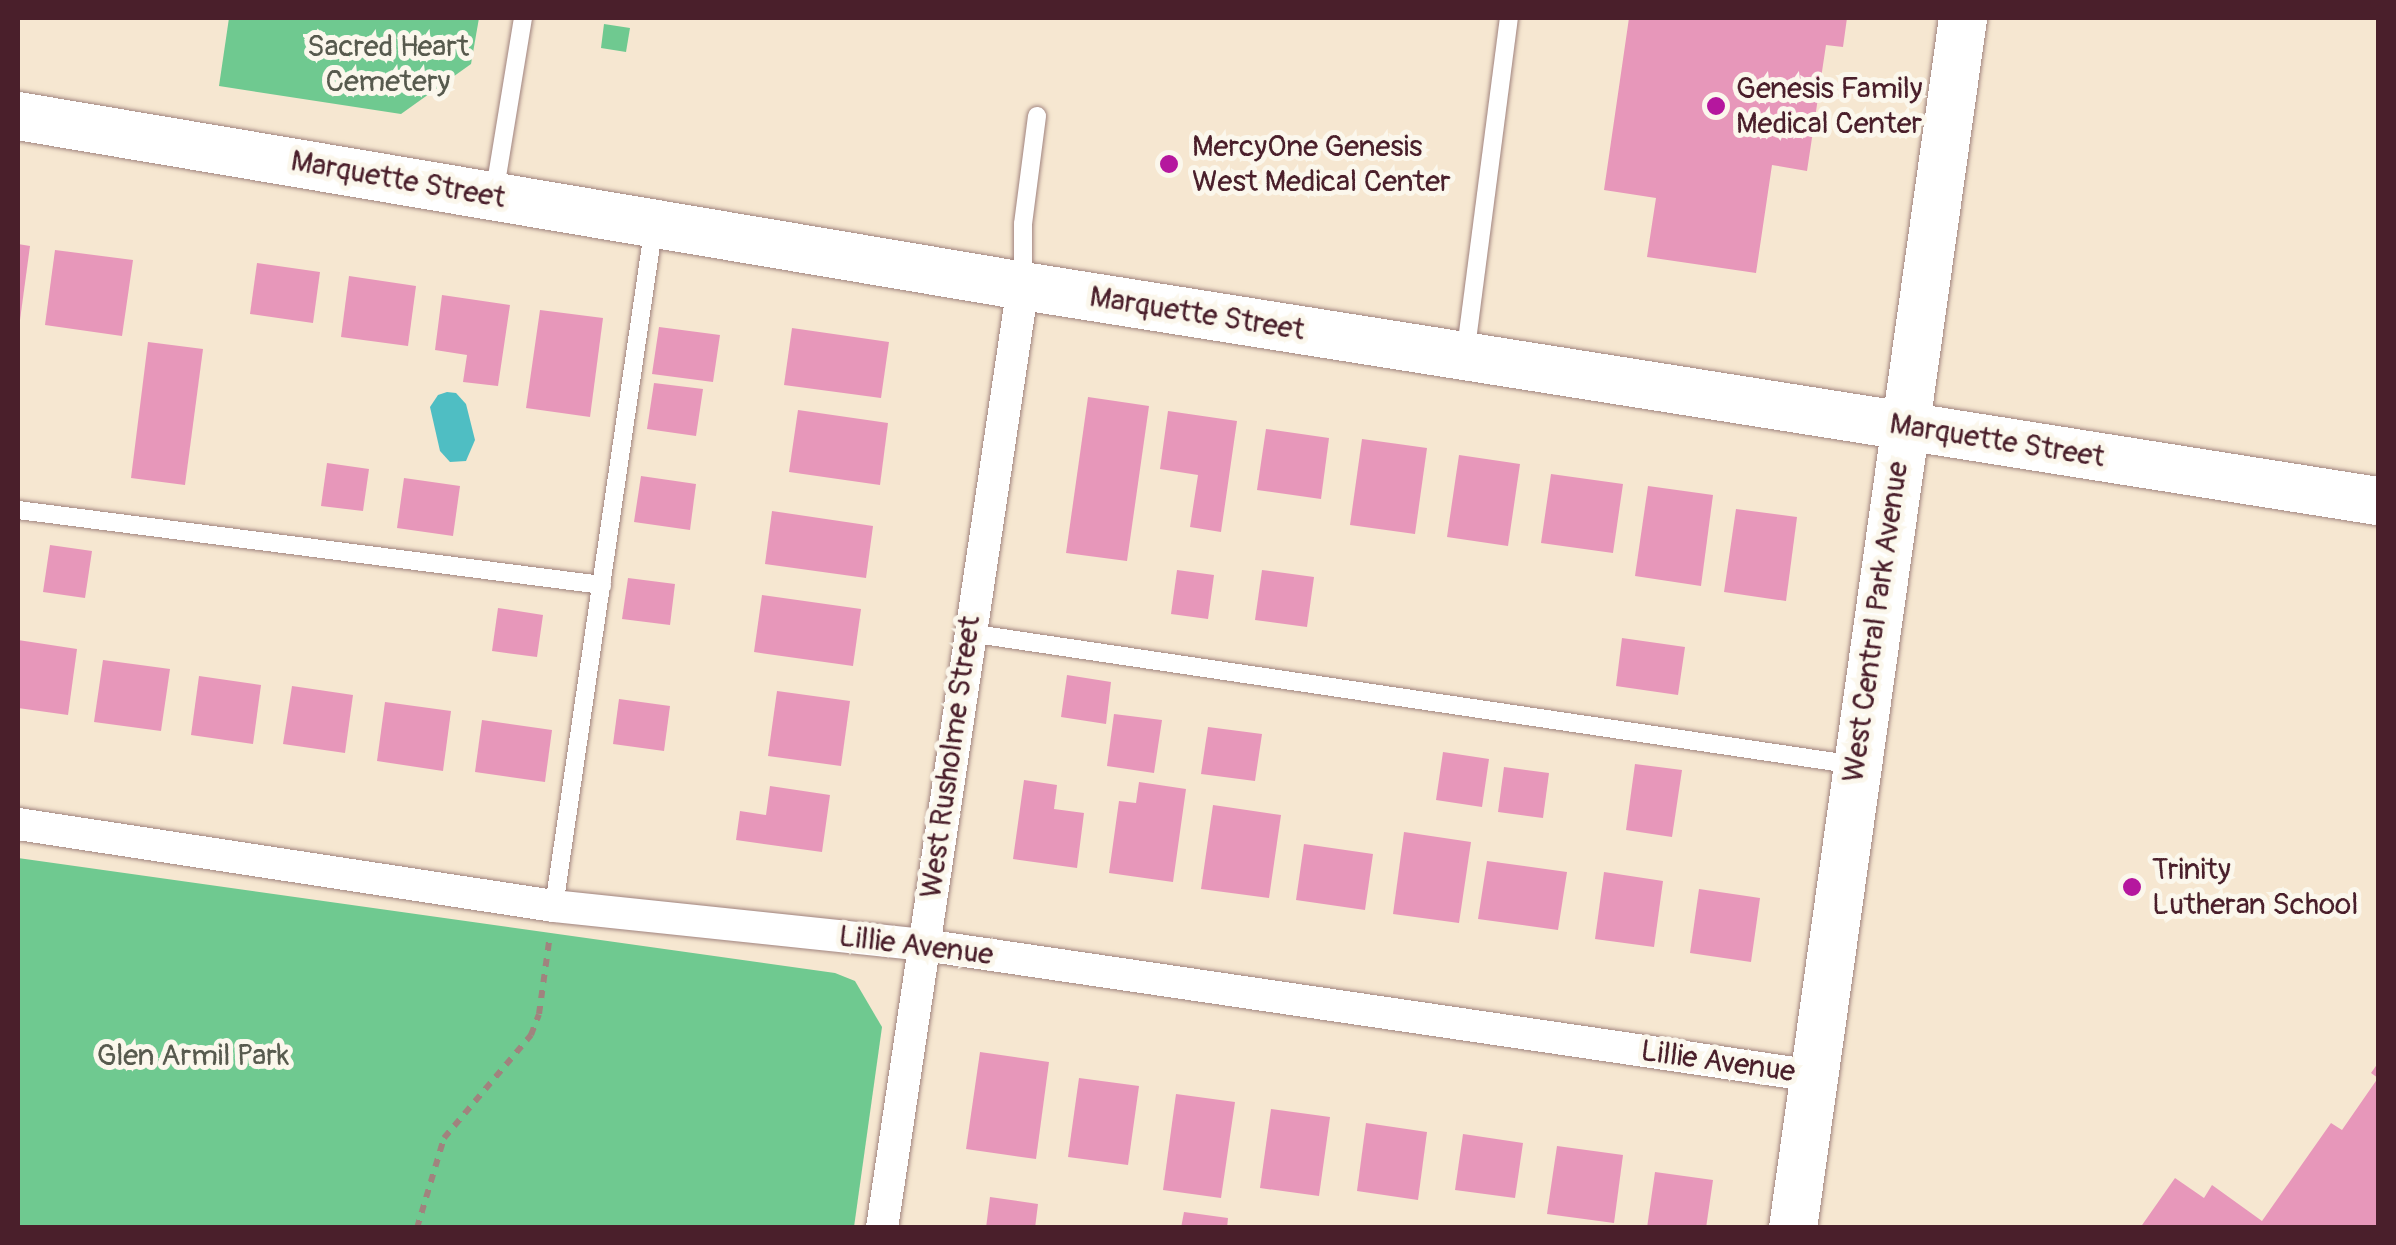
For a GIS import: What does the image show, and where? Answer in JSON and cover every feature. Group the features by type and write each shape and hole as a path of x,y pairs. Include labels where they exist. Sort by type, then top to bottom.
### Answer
{"street":[{"name":"West Central Park Avenue","path":"1793,1228 1963,18"},
{"name":"Marquette Street","path":"18,116 1023,286 2378,502"},
{"name":"West Rusholme Street","path":"882,1228 1023,286"},
{"name":"Lillie Avenue","path":"18,824 554,906 924,945 1814,1076"}],"lane":[{"path":"494,196 523,18"},
{"path":"1464,356 1510,18"},
{"path":"1023,286 1023,224 1037,116"},
{"path":"554,906 654,224"},
{"path":"18,510 602,585"},
{"path":"969,632 1856,765"}],"path":[{"path":"416,1228 444,1138 531,1035 539,1014 554,906"}],"green space":[{"name":"Sacred Heart Cemetery","path":"229,18 479,18 471,64 401,114 219,86"},
{"path":"604,24 630,28 626,52 601,48"},
{"name":"Glen Armil Park","path":"18,858 835,973 855,981 882,1027 854,1227 18,1227"}],"water":[{"path":"456,393 466,404 475,440 466,461 450,462 440,451 430,407 438,395"}],"building":[{"name":"Genesis Family Medical Center","path":"1629,18 1847,18 1843,47 1826,45 1807,171 1772,165 1756,273 1647,257 1656,198 1604,190"},
{"path":"18,244 30,246 20,320 18,320"},
{"path":"55,250 133,260 122,336 45,325"},
{"path":"257,263 320,272 313,323 250,314"},
{"path":"349,276 416,286 408,346 341,337"},
{"path":"442,295 510,305 498,386 463,382 467,355 435,350"},
{"path":"540,310 603,318 590,417 526,408"},
{"path":"659,327 720,335 713,382 652,374"},
{"path":"792,328 889,342 881,398 784,385"},
{"path":"148,342 203,349 185,485 131,478"},
{"path":"654,383 703,389 696,436 647,429"},
{"path":"1088,397 1149,406 1127,561 1066,553"},
{"path":"798,410 888,423 880,485 789,472"},
{"path":"1168,411 1237,421 1221,532 1190,527 1198,475 1160,469"},
{"path":"1266,429 1329,438 1321,499 1257,490"},
{"path":"1362,439 1427,448 1415,534 1350,525"},
{"path":"1459,455 1520,464 1508,546 1447,537"},
{"path":"327,463 369,469 363,511 321,506"},
{"path":"1551,474 1623,484 1613,553 1541,543"},
{"path":"641,476 696,484 690,530 634,522"},
{"path":"404,478 460,486 453,536 397,528"},
{"path":"1648,486 1713,495 1701,586 1635,576"},
{"path":"1736,509 1797,517 1786,601 1724,592"},
{"path":"772,511 873,526 866,578 765,564"},
{"path":"50,545 92,551 85,598 43,592"},
{"path":"1177,570 1214,575 1208,619 1171,614"},
{"path":"1262,570 1314,577 1307,627 1255,620"},
{"path":"628,578 675,584 670,625 622,619"},
{"path":"762,595 861,609 853,666 754,652"},
{"path":"498,608 543,615 537,657 492,651"},
{"path":"1622,638 1685,647 1678,695 1616,686"},
{"path":"18,640 77,649 68,715 18,708"},
{"path":"103,660 170,669 161,731 94,722"},
{"path":"1067,675 1111,682 1106,724 1061,717"},
{"path":"199,676 261,685 253,744 191,735"},
{"path":"292,686 353,695 345,753 283,744"},
{"path":"777,691 850,701 841,766 768,756"},
{"path":"619,699 670,706 664,751 613,744"},
{"path":"385,702 451,711 443,771 377,761"},
{"path":"1114,714 1162,720 1154,773 1107,766"},
{"path":"482,720 552,730 545,782 475,772"},
{"path":"1208,727 1262,734 1255,781 1201,774"},
{"path":"1443,752 1489,759 1482,807 1436,800"},
{"path":"1635,764 1682,770 1672,837 1626,830"},
{"path":"1504,767 1549,773 1543,818 1498,812"},
{"path":"1024,780 1057,785 1054,809 1084,813 1077,868 1013,859"},
{"path":"1139,782 1186,789 1173,882 1109,873 1119,801 1136,803"},
{"path":"770,786 830,795 822,852 736,840 740,811 766,815"},
{"path":"1213,805 1281,815 1269,898 1201,889"},
{"path":"1404,832 1471,842 1459,923 1393,914"},
{"path":"1304,844 1373,854 1365,910 1296,900"},
{"path":"1487,861 1567,872 1558,930 1478,919"},
{"path":"1604,872 1663,881 1654,947 1595,939"},
{"path":"1699,889 1760,898 1751,962 1690,953"},
{"path":"980,1052 1049,1062 1036,1159 966,1149"},
{"path":"1079,1078 1139,1086 1128,1165 1068,1157"},
{"path":"2378,1078 2378,1228 2140,1228 2175,1178 2204,1198 2212,1185 2262,1221 2331,1123 2342,1130"},
{"path":"1176,1094 1235,1102 1221,1198 1163,1190"},
{"path":"1271,1109 1330,1117 1319,1196 1260,1188"},
{"path":"1366,1123 1427,1132 1418,1200 1357,1191"},
{"path":"1463,1134 1523,1143 1515,1198 1455,1190"},
{"path":"1557,1146 1623,1155 1614,1223 1547,1214"},
{"path":"1655,1172 1713,1180 1706,1228 1647,1228"},
{"path":"990,1197 1038,1204 1035,1228 986,1228"},
{"path":"1184,1212 1228,1218 1227,1228 1181,1228"}],"place":[{"name":"Genesis Family Medical Center","path":"1716,106"},
{"name":"MercyOne Genesis West Medical Center","path":"1169,164"},
{"name":"Trinity Lutheran School","path":"2132,887"}]}
